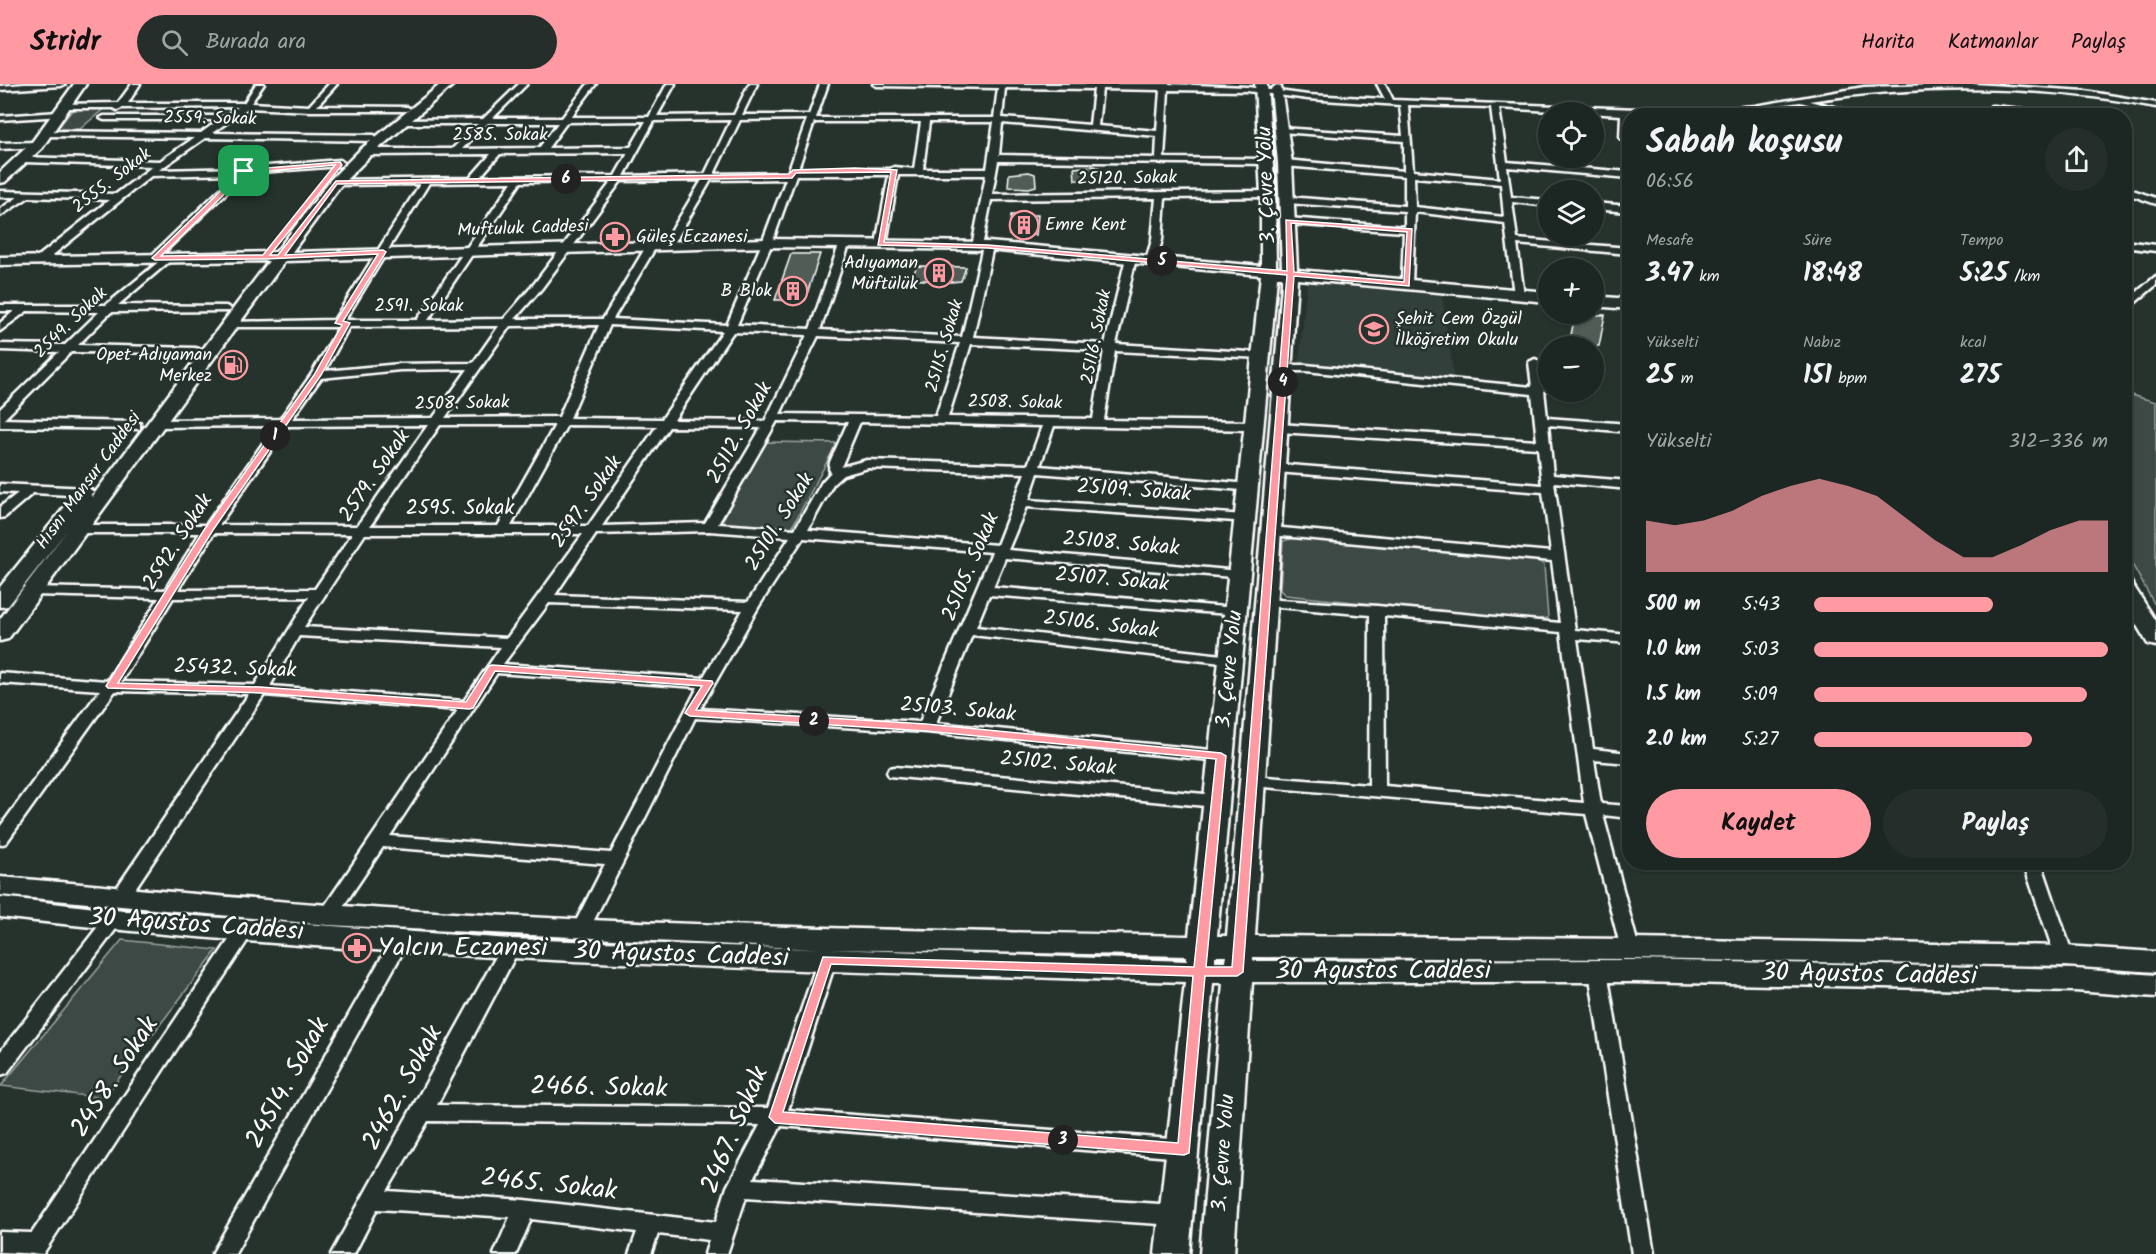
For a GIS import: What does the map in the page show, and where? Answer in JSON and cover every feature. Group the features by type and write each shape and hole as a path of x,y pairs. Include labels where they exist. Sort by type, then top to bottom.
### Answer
{"main road":[{"path":"3,174 24,159 37,145 80,84"},
{"path":"405,116 435,84"},
{"name":"Hısnı Mansur Caddesi","path":"0,634 155,423 272,257 370,145 448,84"},
{"name":"3. Çevre Yolu","path":"1265,87 1281,130 1276,163"},
{"name":"3. Çevre Yolu","path":"1217,1254 1284,368 1280,273 1281,205 1265,87"},
{"path":"272,257 340,163 370,145"},
{"name":"3. Çevre Yolu","path":"1172,1254 1262,355 1280,273 1281,205"},
{"name":"Muftuluk Caddesi","path":"0,261 272,257 660,245 881,244 983,247 1131,258 1538,296"},
{"path":"1604,302 1622,303"},
{"path":"0,601 195,351 230,317"},
{"path":"2132,599 2156,639"},
{"name":"30 Agustos Caddesi","path":"0,886 116,909 245,930 401,939 510,949 827,960 1238,959 1630,949 2064,956 2156,962"},
{"name":"30 Agustos Caddesi","path":"0,908 328,915 1201,959"},
{"name":"30 Agustos Caddesi","path":"1238,959 1598,971 2075,980 2156,986"}],"street":[{"path":"0,88 61,84"},
{"path":"83,132 121,104 136,84"},
{"name":"2555. Sokak","path":"39,261 150,172 246,105 260,84"},
{"path":"310,109 333,84"},
{"path":"455,151 523,84"},
{"path":"541,151 592,84"},
{"name":"2579. Sokak","path":"0,1067 116,909 260,690 294,632 362,528 435,423 507,322 569,247 618,179 671,84"},
{"path":"502,530 563,421 606,322 708,178 753,84"},
{"name":"2597. Sokak","path":"328,915 469,706 492,668 545,599 590,530 667,423 731,327 767,243 824,84"},
{"path":"877,84 1164,86 1247,89 1265,87"},
{"path":"1209,84 1265,87 1404,102 1622,111"},
{"path":"1381,84 1390,101"},
{"path":"1744,108 1866,89 1955,84 1989,100 2030,108"},
{"name":"25115. Sokak","path":"941,419 967,340 983,247 986,197 994,158 1002,85"},
{"path":"1160,160 1164,86"},
{"path":"1094,129 1098,87"},
{"path":"2066,89 2075,108"},
{"path":"1989,100 2066,89 2119,94 2156,105"},
{"path":"1795,100 1831,108"},
{"path":"1404,102 1408,139 1410,209 1407,284"},
{"path":"0,118 121,104 246,105 484,122 737,118 997,120 1162,134"},
{"path":"1495,105 1519,295"},
{"path":"104,118 227,118"},
{"path":"918,171 925,120"},
{"path":"1281,130 1408,139"},
{"name":"2559. Sokak","path":"46,132 205,135 370,145"},
{"path":"0,146 37,145"},
{"name":"2585. Sokak","path":"370,145 455,151 634,150"},
{"path":"473,180 498,151"},
{"path":"994,158 1276,163 1408,172 1505,182"},
{"path":"24,159 161,164"},
{"path":"150,172 244,171 340,163"},
{"path":"1503,164 1622,174"},
{"path":"881,244 894,170"},
{"path":"336,182 708,178 894,170 992,172"},
{"name":"2549. Sokak","path":"0,416 161,258 244,171"},
{"path":"421,322 518,180"},
{"name":"2592. Sokak","path":"0,839 111,686 209,530 317,375 342,323 426,181"},
{"path":"2132,193 2156,201"},
{"path":"0,194 117,197"},
{"path":"0,213 27,195"},
{"path":"1151,260 1157,240 1161,195"},
{"name":"25120. Sokak","path":"986,197 1161,195 1281,205"},
{"path":"1507,199 1538,202"},
{"path":"1281,205 1410,209 1508,220"},
{"path":"1281,205 1410,230"},
{"path":"1604,207 1622,208"},
{"path":"1511,241 1622,250"},
{"name":"25112. Sokak","path":"709,527 771,421 814,332 844,244"},
{"path":"2132,245 2156,248"},
{"name":"25116. Sokak","path":"1098,423 1110,347 1131,258"},
{"path":"2132,302 2156,279"},
{"name":"2591. Sokak","path":"0,308 109,308 342,323 606,322 1262,355"},
{"path":"0,328 25,308"},
{"path":"0,347 195,351"},
{"path":"1535,362 1538,384"},
{"path":"317,375 400,367 476,366"},
{"path":"1284,368 1538,391"},
{"path":"1540,402 1548,483 1593,809 1630,949"},
{"path":"839,472 835,469 836,462 856,417"},
{"name":"2508. Sokak","path":"155,423 563,421 667,423 856,417 1255,426"},
{"name":"25105. Sokak","path":"926,727 1021,503 1050,421"},
{"path":"1542,421 1622,427"},
{"path":"0,423 136,426"},
{"path":"1279,428 1544,445"},
{"name":"25101. Sokak","path":"581,929 690,713 828,482 839,472 867,464 1032,470 1250,488"},
{"path":"1276,468 1622,485"},
{"path":"0,488 87,492"},
{"path":"0,514 30,489"},
{"name":"25109. Sokak","path":"1021,503 1245,519"},
{"path":"590,530 709,527"},
{"name":"25108. Sokak","path":"709,527 1000,551 1239,575"},
{"name":"2595. Sokak","path":"78,529 590,530"},
{"path":"1271,531 1558,557"},
{"name":"25107. Sokak","path":"984,590 1236,612"},
{"path":"32,591 170,594 321,593"},
{"path":"545,599 752,606"},
{"path":"1266,602 1377,610 1622,638"},
{"path":"1377,610 1377,791"},
{"name":"25106. Sokak","path":"967,630 1231,660"},
{"path":"294,632 513,643"},
{"path":"492,668 708,683"},
{"name":"25432. Sokak","path":"0,678 111,686 260,690 469,706"},
{"name":"25103. Sokak","path":"690,713 926,727 1221,756"},
{"path":"1586,754 1622,757"},
{"name":"25102. Sokak","path":"895,772 1216,801"},
{"path":"1252,781 1622,811"},
{"path":"377,841 616,859"},
{"path":"2035,870 2064,956"},
{"name":"2458. Sokak","path":"35,1249 245,930"},
{"name":"24514. Sokak","path":"223,1254 401,939"},
{"name":"2462. Sokak","path":"342,1254 371,1199 422,1113 510,949"},
{"name":"2467. Sokak","path":"716,1254 738,1187 775,1117 827,960"},
{"path":"1598,971 1643,1254"},
{"name":"2466. Sokak","path":"422,1113 775,1117 1184,1149"},
{"path":"738,1187 1176,1215"},
{"name":"2465. Sokak","path":"371,1199 524,1209 650,1226 722,1232"},
{"path":"505,1254 524,1209"},
{"path":"640,1254 650,1226"},
{"path":"0,1242 35,1249"}],"shaded area":[{"path":"1790,106 1806,108 1782,108"},
{"path":"106,107 80,129 57,129 74,108"},
{"name":"Şehit Cem Özgül İlköğretim Okulu","path":"1307,283 1442,296 1454,378 1299,362"},
{"path":"2132,395 2156,402 2156,607 2132,564"},
{"path":"765,442 837,443 792,527 716,524"},
{"path":"1294,538 1535,559 1544,565 1548,618 1531,620 1285,595 1280,590 1283,541"},
{"path":"122,940 217,950 104,1098 1,1086"}],"building":[{"path":"1094,166 1100,168 1102,179 1075,180 1074,168"},
{"path":"1029,172 1035,174 1036,186 1008,187 1009,174"},
{"name":"Emre Kent","path":"1011,215 1038,215 1036,235 1009,235"},
{"path":"791,254 820,254 805,300 775,300"},
{"name":"Adıyaman Müftülük","path":"917,266 966,267 961,281 951,282 911,279"},
{"path":"1573,324 1603,324 1601,336 1571,336"}],"place":[{"name":"Emre Kent","path":"1024,225"},
{"name":"Güleş Eczanesi","path":"615,237"},
{"name":"Adıyaman Müftülük","path":"939,273"},
{"name":"B Blok","path":"793,291"},
{"name":"Şehit Cem Özgül İlköğretim Okulu","path":"1374,329"},
{"name":"Opet Adıyaman Merkez","path":"233,365"},
{"name":"Yalcın Eczanesi","path":"357,948"}],"route":[{"path":"244,171 155,258 280,257 336,182 792,176 793,172 855,170 894,170 881,244 988,246 1290,274 1288,221 1410,230 1407,284 1290,274 1237,972 1199,972 1184,1149 775,1117 827,960 1199,972 1221,756 926,727 690,713 708,683 492,668 469,706 260,690 111,686 209,530 317,375 346,323 338,323 383,252 280,257 265,257 340,163 244,171"}]}
